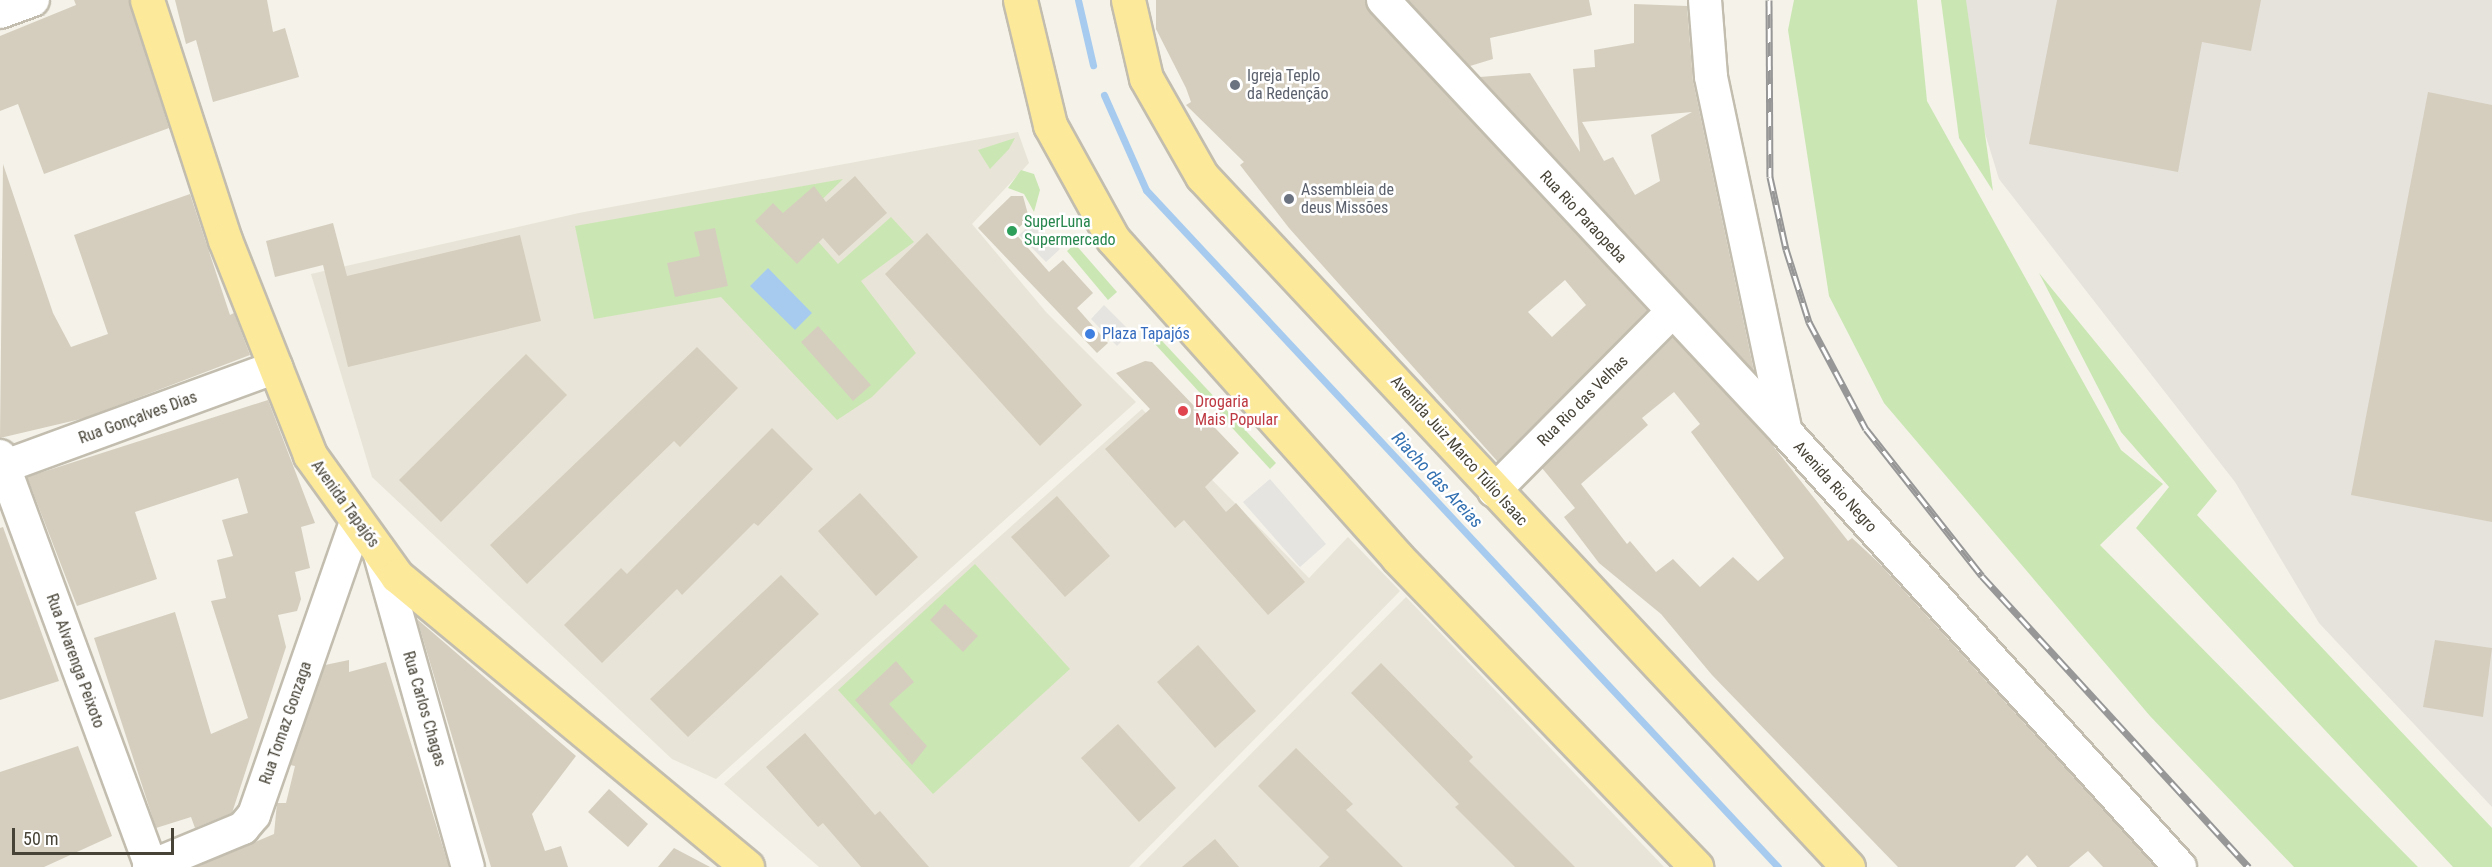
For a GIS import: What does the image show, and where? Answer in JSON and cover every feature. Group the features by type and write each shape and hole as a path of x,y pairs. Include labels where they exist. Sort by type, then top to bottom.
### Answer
{"main road":[{"name":"Avenida Tapajós","path":"147,0 225,240 310,456 397,576 747,867"},
{"path":"1020,0 1050,125 1113,239 1397,556 1696,867"},
{"name":"Avenida Juiz Marco Túlio Isaac","path":"1128,0 1146,78 1202,176 1494,491 1848,867"}],"street":[{"path":"0,12 33,0"},
{"name":"Rua Rio Paraopeba","path":"1383,0 1786,432"},
{"name":"Avenida Rio Negro","path":"1705,0 1711,77 1786,432 2181,867"},
{"name":"Rua Rio das Velhas","path":"1494,491 1672,312"},
{"name":"Rua Gonçalves Dias","path":"1,464 276,367"},
{"name":"Rua Alvarenga Peixoto","path":"1,464 150,867"},
{"name":"Rua Tomaz Gonzaga","path":"150,867 243,828 254,815 357,520"},
{"name":"Rua Carlos Chagas","path":"379,551 468,867"}],"shaded area":[{"path":"1944,0 2492,0 2492,807 2319,623 2235,482 1999,179"},
{"path":"1018,132 1029,163 972,224 1046,312 1136,402 716,779 672,759 372,477 311,274 579,213"},
{"path":"1033,222 1060,249 1046,262 1019,235"},
{"path":"1104,305 1131,332 1117,346 1091,319"},
{"path":"1142,409 1309,578 1348,537 1400,591 1129,867 819,867 724,784"},
{"path":"1270,479 1326,544 1300,567 1243,502"},
{"path":"1406,597 1664,867 1139,867"}],"green space":[{"path":"1794,0 1917,0 1927,101 2121,450 2163,484 2100,545 2418,867 2294,867 2150,716 1884,403 1829,296 1788,30"},
{"path":"1941,0 1966,0 1993,191 1959,138"},
{"path":"1015,138 1009,149 990,169 978,150"},
{"path":"1021,170 1034,174 1040,190 1034,212 1024,194 1008,188"},
{"path":"843,179 800,221 838,264 891,217 914,242 861,281 916,353 872,397 837,420 721,297 594,319 575,226"},
{"path":"1075,244 1117,292 1108,300 1067,251"},
{"path":"2039,273 2217,491 2197,515 2492,828 2492,867 2453,867 2136,528 2169,487 2121,432"},
{"path":"1149,327 1276,463 1270,469 1143,331"},
{"path":"975,564 1070,669 933,794 838,690"}],"water":[{"path":"768,268 812,313 795,330 750,286"}],"building":[{"path":"74,0 129,0 169,128 44,174 18,104 0,111 0,36 76,5"},
{"path":"175,0 267,0 273,32 285,28 299,77 213,102 196,40 186,44"},
{"path":"1156,0 1366,0 1370,12 1648,311 1498,462 1289,228 1240,165 1244,162 1186,105 1191,102 1186,88 1156,29","holes":["1565,280 1586,305 1552,337 1528,312"]},
{"path":"1408,0 1589,0 1592,15 1490,38 1493,59 1470,66"},
{"path":"2057,0 2261,0 2251,51 2202,42 2178,172 2029,144"},
{"path":"1634,4 1687,6 1693,81 1754,371 1480,77 1530,73 1580,152 1573,69 1595,67 1594,50 1634,43","holes":["1692,112 1651,135 1660,181 1635,195 1613,157 1604,161 1582,122"]},
{"path":"2428,92 2492,105 2492,522 2351,495"},
{"path":"3,164 53,313 71,347 108,334 74,235 190,194 230,315 234,313 250,355 85,418 0,438"},
{"path":"855,176 887,213 839,256 823,238 797,264 755,221 773,203 783,213 814,186 826,202"},
{"path":"1011,196 1023,196 1029,218 1014,232 1049,272 1063,260 1093,293 1077,308 1108,343 1097,353 978,228"},
{"path":"333,223 347,276 520,235 541,321 348,367 323,265 275,277 266,241"},
{"path":"715,228 728,286 675,297 667,263 700,256 694,232"},
{"path":"927,233 1082,405 1040,446 885,274"},
{"path":"818,326 871,385 853,401 801,342"},
{"path":"1673,337 1762,432 1848,541 1852,538 1879,563 2155,867 2103,867 2088,851 2069,867 2037,867 2027,855 2015,867 1898,867 1712,675 1661,614 1599,563 1564,517 1575,508 1542,468","holes":["1674,392 1700,424 1691,432 1784,558 1758,581 1733,557 1700,587 1673,559 1656,572 1630,541 1627,544 1581,484 1648,425 1642,418"]},
{"path":"697,347 738,388 680,447 674,441 527,584 490,545"},
{"path":"526,354 567,395 441,522 399,480"},
{"path":"1145,361 1152,362 1239,453 1205,487 1226,512 1236,503 1305,582 1268,615 1184,520 1175,528 1105,449 1150,409 1116,373"},
{"path":"268,400 315,523 301,527 310,568 295,572 301,599 297,611 278,615 286,647 232,813 195,828 191,817 156,828 94,638 175,612 211,734 248,718 211,601 226,598 217,560 233,556 222,520 248,513 238,478 135,512 157,579 77,606 27,477"},
{"path":"772,428 813,469 758,526 754,523 682,595 677,589 602,663 564,625 621,568 627,574"},
{"path":"860,493 918,557 876,596 818,531"},
{"path":"1057,496 1110,556 1065,597 1011,537"},
{"path":"3,527 59,681 0,700 0,528"},
{"path":"781,575 819,614 688,737 650,699"},
{"path":"945,604 978,636 963,652 930,620"},
{"path":"417,619 576,756 532,814 545,851 561,846 568,867 491,867"},
{"path":"2435,640 2492,648 2483,717 2423,707"},
{"path":"1198,645 1256,711 1215,748 1157,682"},
{"path":"349,660 349,672 386,662 449,867 196,867 274,834 277,803 286,803 295,766 290,765 325,665"},
{"path":"896,661 914,682 889,704 927,746 912,765 855,700"},
{"path":"1381,663 1473,757 1469,761 1575,867 1515,867 1455,807 1459,804 1351,693"},
{"path":"1118,724 1176,788 1139,822 1081,758"},
{"path":"805,733 875,815 880,811 929,867 861,867 823,823 818,827 766,767"},
{"path":"78,746 112,836 44,867 0,867 0,772"},
{"path":"1296,748 1353,804 1346,810 1403,867 1319,867 1329,857 1258,786"},
{"path":"609,789 648,824 628,847 588,812"},
{"path":"1215,839 1239,867 1182,867"},
{"path":"674,848 710,867 658,867"}],"waterway":[{"name":"Riacho das Areias","path":"1078,0 1093,65"},
{"name":"Riacho das Areias","path":"1104,95 1146,190 1778,867"}],"railway":[{"path":"1769,0 1770,177 1786,249 1809,322 1866,429 1982,576 2249,867"}],"place":[{"name":"Igreja Teplo da Redenção","path":"1235,85"},
{"name":"Assembleia de deus Missões","path":"1289,199"},
{"name":"SuperLuna Supermercado","path":"1012,231"},
{"name":"Plaza Tapajós","path":"1090,334"},
{"name":"Drogaria Mais Popular","path":"1183,411"}]}
